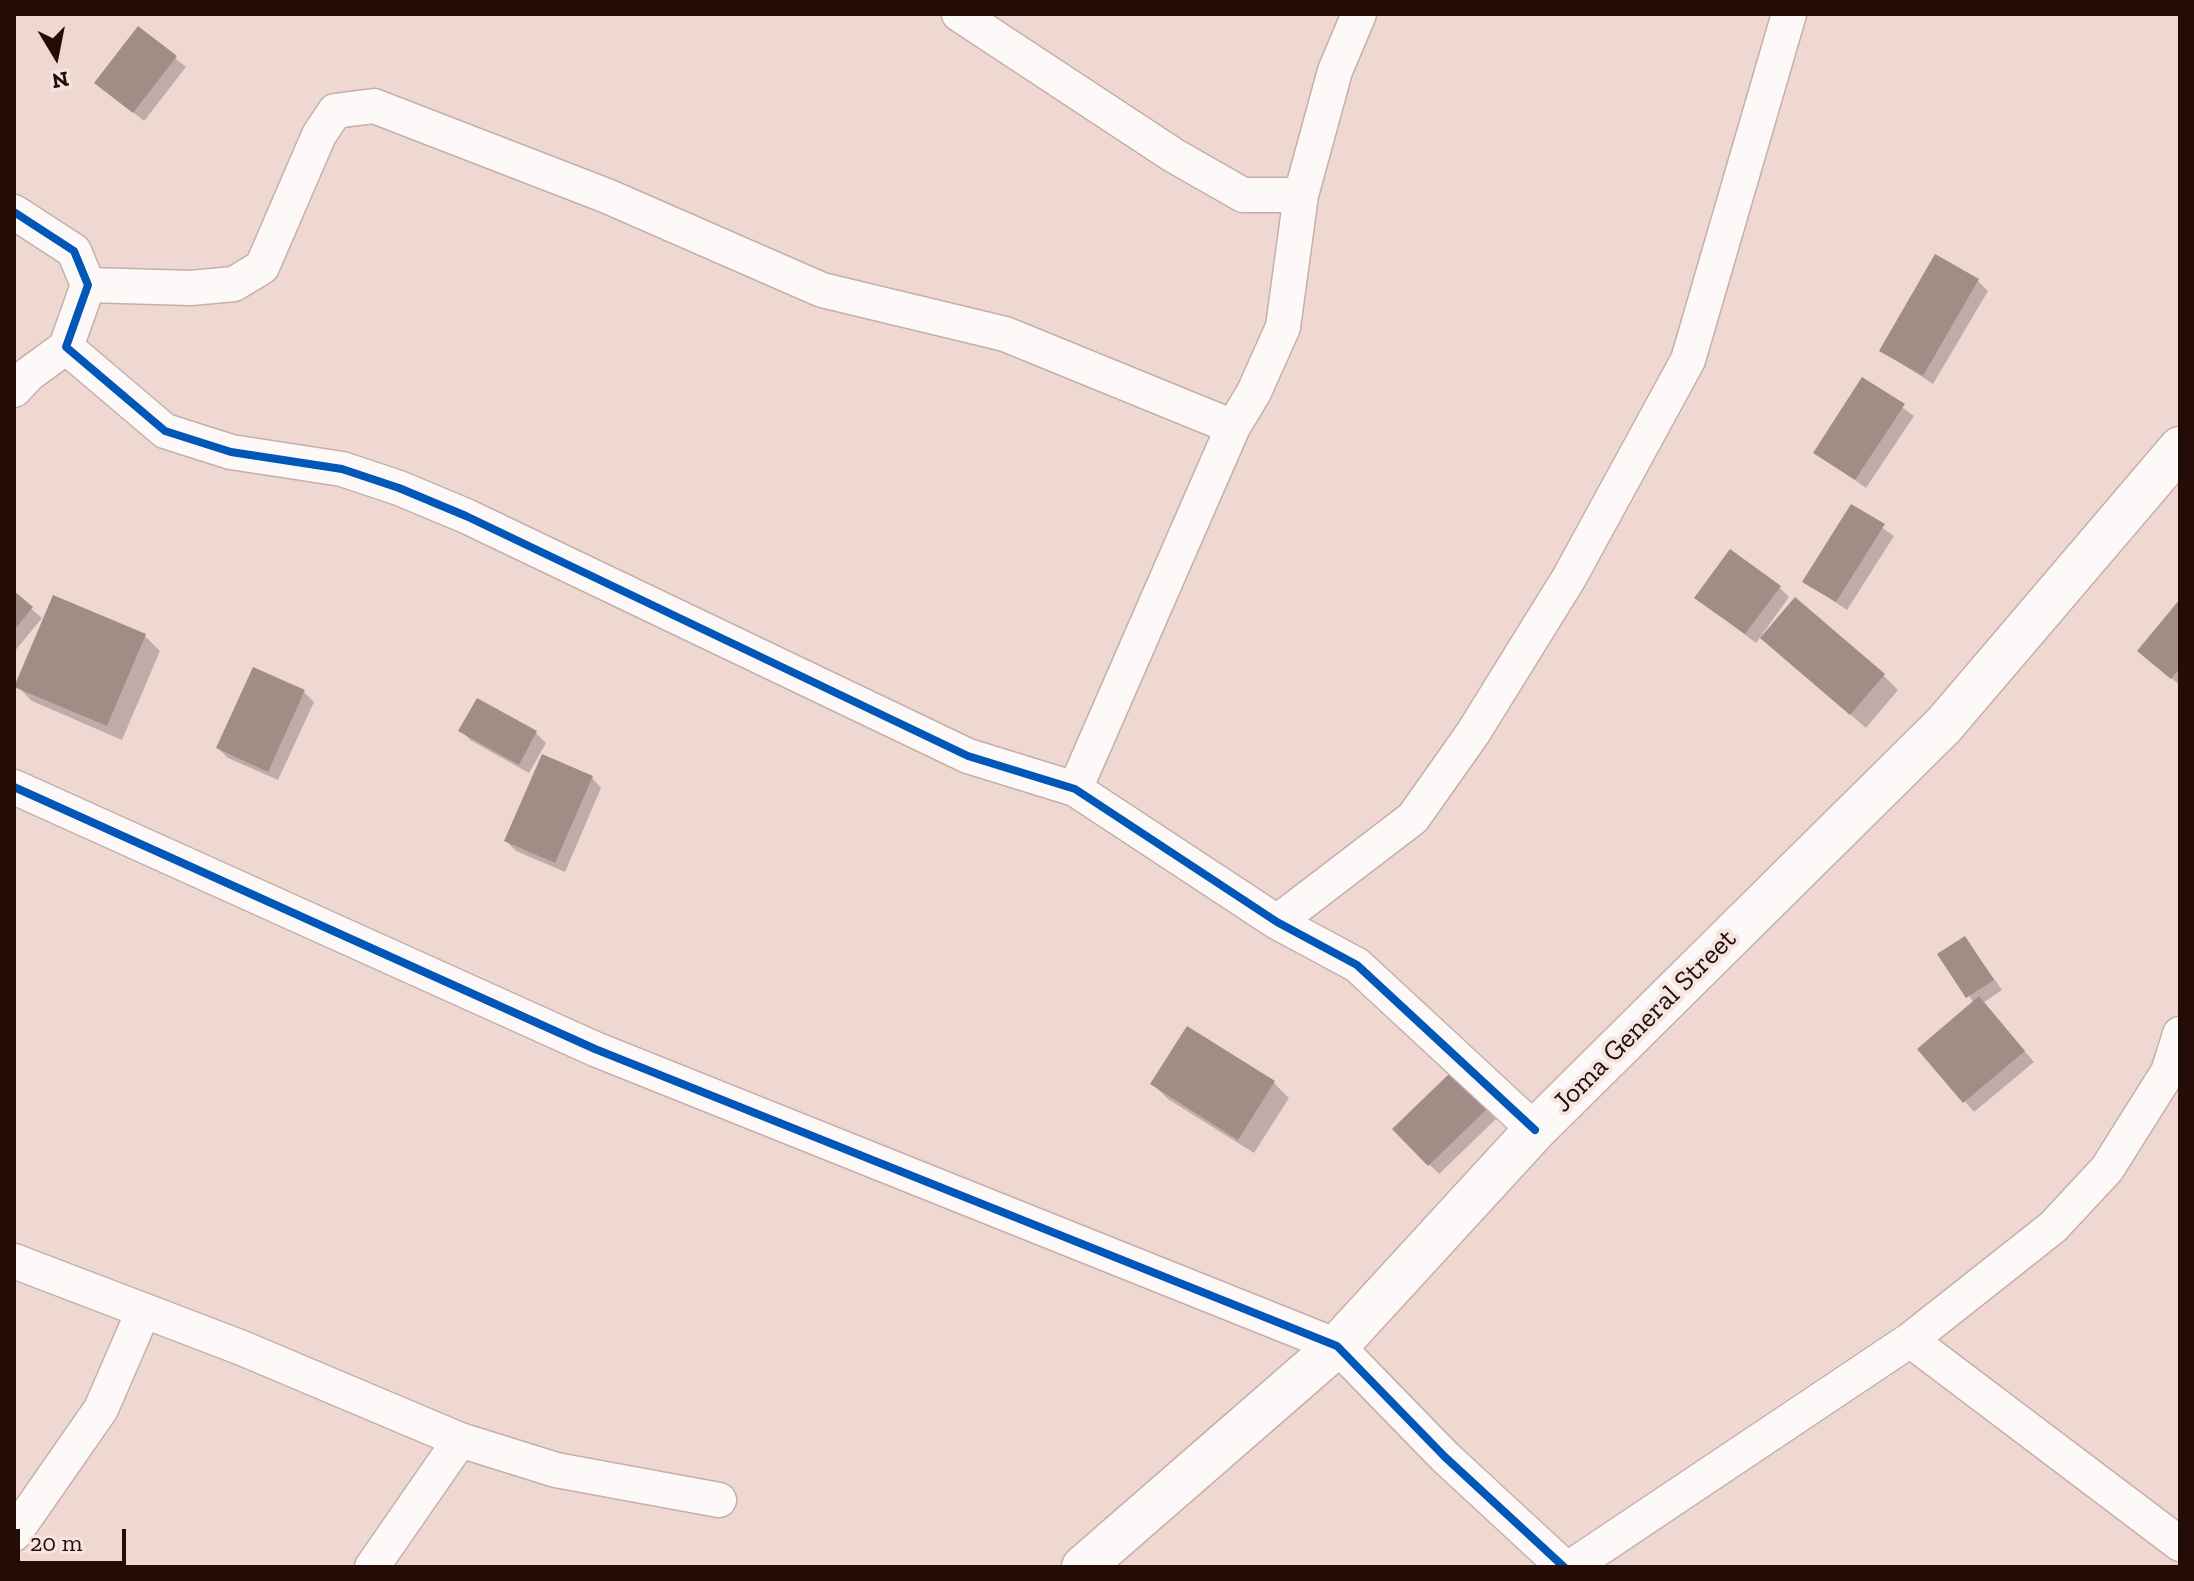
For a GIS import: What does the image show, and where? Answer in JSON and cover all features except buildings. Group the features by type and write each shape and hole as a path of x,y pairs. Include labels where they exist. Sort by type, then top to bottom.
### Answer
{"street":[{"path":"959,14 1173,155 1243,195 1301,195"},
{"path":"1075,789 1233,427 1254,392 1283,327 1301,195 1335,71 1359,14"},
{"path":"1277,922 1413,818 1473,733 1569,578 1688,360 1789,14"},
{"path":"88,285 191,288 234,284 262,267 319,135 335,111 374,106 607,196 822,290 1005,334 1233,427"},
{"path":"14,212 74,251 88,285 66,347 29,374 14,390"},
{"path":"66,347 165,431 231,452 342,469 399,488 466,516 968,756 1075,789 1277,922 1357,965 1535,1130"},
{"name":"Joma General Street","path":"1083,1567 1337,1346 1535,1130 1944,725 2180,448"},
{"path":"14,787 595,1049 1337,1346 1445,1457 1564,1567"},
{"path":"1571,1567 1910,1340 2053,1227 2107,1169 2168,1072 2180,1034"},
{"path":"14,1261 66,1278 143,1312 242,1348 460,1440 556,1470 719,1500"},
{"path":"14,1534 101,1409 143,1312"},
{"path":"1910,1340 2180,1544"},
{"path":"372,1567 460,1440"}],"cycle path":[{"path":"14,212 74,251 88,285 66,347 165,431 231,452 342,469 399,488 466,516 968,756 1075,789 1277,922 1357,965 1535,1130"},
{"path":"14,787 595,1049 1337,1346 1445,1457 1564,1567"}]}
